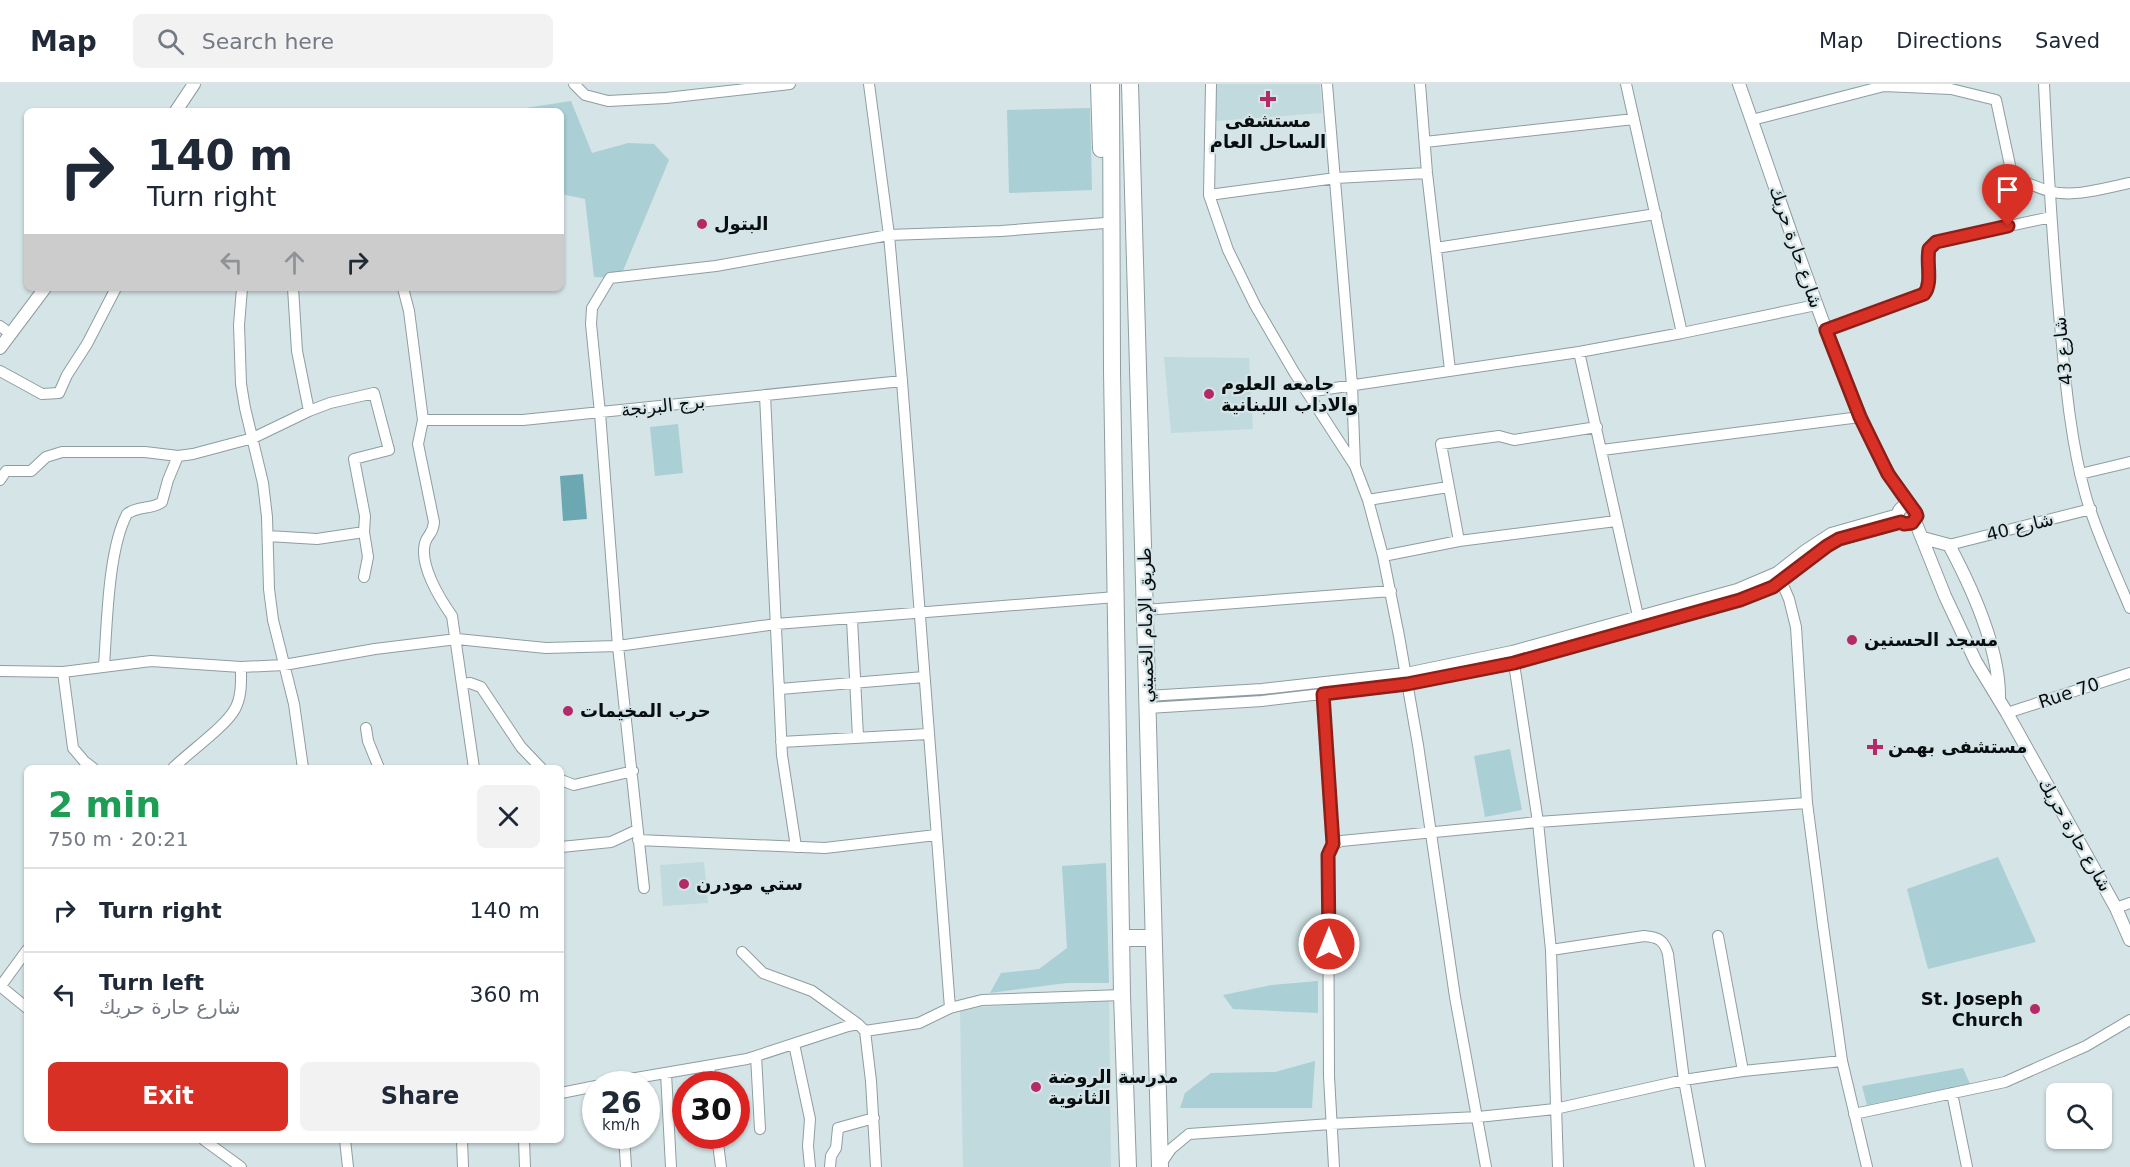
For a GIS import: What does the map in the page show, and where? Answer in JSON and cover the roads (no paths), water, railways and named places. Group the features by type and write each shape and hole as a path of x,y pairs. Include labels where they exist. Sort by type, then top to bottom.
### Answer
{"highway":[{"path":"1099,84 1105,223 1112,253"},
{"name":"طريق الإمام الخميني","path":"1111,84 1121,938 1128,1167"},
{"name":"طريق الإمام الخميني","path":"1130,84 1142,437 1152,938 1160,1166"},
{"path":"1134,202 1141,182 1143,152 1140,84"},
{"path":"1115,435 1142,437"},
{"path":"1121,938 1152,938"}],"street":[{"path":"574,84 585,95 608,101 666,98 790,84"},
{"path":"869,84 889,235 902,381 950,1008"},
{"path":"1210,84 1209,195 1228,250 1238,273 1307,392 1355,466 1368,500 1383,556 1406,679 1455,997 1486,1167"},
{"path":"1327,84 1352,385 1355,466"},
{"path":"1419,84 1450,370"},
{"path":"1626,84 1682,333"},
{"name":"شارع حارة حريك","path":"1739,84 1816,305 1860,417 1888,474 1902,513 1916,513 1914,521 1923,538 1947,602 1976,662 2116,908 2130,940"},
{"name":"شارع 43","path":"2044,84 2049,191 2065,375 2080,474 2091,509 2130,608"},
{"path":"182,108 194,85"},
{"path":"1752,120 1883,85 1952,86 1996,100 2013,176 2049,191 2060,193 2081,192 2130,183"},
{"path":"1425,142 1634,119"},
{"path":"1209,195 1336,178 1427,173"},
{"path":"1436,248 1656,214"},
{"path":"1826,330 1924,294 1928,282 1929,249 1936,242 2051,217"},
{"path":"645,888 618,646 591,324 592,308 610,278 716,266 889,235 1001,231 1105,223"},
{"path":"0,348 43,291"},
{"path":"0,371 42,394 59,393 114,291"},
{"path":"242,291 239,325 241,384 263,483 273,620 294,704 303,765"},
{"path":"293,291 297,351 309,411"},
{"path":"404,291 409,311 423,420 418,444 434,522 433,531 425,543 427,566 437,596 452,616 464,684 474,765"},
{"path":"1307,392 1579,352 1816,305"},
{"path":"0,326 11,334"},
{"path":"1579,352 1638,616"},
{"name":"برج البرنجة","path":"423,420 523,420 902,381"},
{"path":"0,480 6,471 31,471 46,457 62,452 145,452 178,456 193,454 253,438 330,403 374,393 389,450 354,459 365,516 364,532 368,557 364,577"},
{"path":"765,395 781,742 796,847"},
{"path":"1602,450 1860,417"},
{"path":"1459,541 1441,444 1499,436 1514,440 1597,427"},
{"path":"104,666 112,571 123,521 130,511 142,507 155,507 162,502 178,456"},
{"path":"2080,474 2130,462"},
{"path":"1368,500 1448,487"},
{"name":"شارع 40","path":"1949,545 2091,509"},
{"path":"1147,702 1262,700 1323,694 1514,663 1740,600 1767,590 1779,577 1833,542 1902,513"},
{"path":"1383,556 1459,541 1616,521"},
{"path":"268,536 318,539 364,532"},
{"path":"1923,538 1949,545"},
{"name":"شارع حارة حريك","path":"1949,545 1971,589 1994,655 1999,700"},
{"path":"1147,702 1262,689 1406,679 1779,577"},
{"path":"1779,577 1789,599 1796,627 1807,803 1842,1061 1867,1167"},
{"path":"1145,610 1390,591"},
{"path":"0,671 63,672 151,661 242,667 284,665 375,649 457,639 546,648 618,646 776,624 1116,597"},
{"path":"852,619 858,737"},
{"path":"1512,651 1538,822 1551,950 1558,1167"},
{"path":"176,765 235,709 240,696 242,667"},
{"path":"63,672 73,748 89,765"},
{"name":"Rue 70","path":"2007,713 2130,673"},
{"path":"780,689 924,677"},
{"path":"464,684 470,683 481,687 521,747 538,765"},
{"path":"1323,694 1333,844 1328,855 1329,1076 1334,1167"},
{"path":"366,728 368,741 378,765"},
{"path":"781,742 928,734"},
{"path":"564,781 574,785 633,771"},
{"path":"1333,844 1341,841 1538,822 1807,803"},
{"path":"564,847 611,842 638,835 825,848 936,835"},
{"path":"2116,908 2130,903"},
{"path":"1551,950 1644,936 1660,939 1665,944 1684,1080 1700,1167"},
{"path":"1718,936 1743,1071"},
{"path":"742,952 763,973 812,991 862,1028 874,1118 876,1167"},
{"path":"24,954 0,986 24,1006"},
{"path":"660,1074 756,1056 794,1044 862,1028 919,1023 950,1008 982,1000 1122,995"},
{"path":"1854,1114 2005,1082 2086,1046 2130,1020"},
{"path":"794,1044 810,1119 808,1146 810,1167"},
{"path":"756,1056 760,1129"},
{"path":"1160,1166 1172,1149 1189,1134 1478,1117 1555,1109 1684,1080 1743,1071 1842,1061"},
{"path":"709,1066 710,1071"},
{"path":"666,1073 671,1167"},
{"path":"564,1092 582,1089"},
{"path":"1952,1093 1967,1167"},
{"path":"830,1167 831,1156 836,1148 838,1128 874,1118"},
{"path":"208,1143 241,1167"},
{"path":"345,1143 348,1167"},
{"path":"462,1143 463,1167"},
{"path":"524,1143 525,1167"},
{"path":"625,1149 626,1167"},
{"path":"719,1149 721,1167"},
{"path":"219,1167 227,1157"}],"place":[{"name":"مستشفى الساحل العام","path":"1268,99"},
{"name":"البتول","path":"702,224"},
{"name":"جامعه العلوم والاداب اللبنانية","path":"1209,394"},
{"name":"مسجد الحسنين","path":"1852,640"},
{"name":"حرب المخيمات","path":"568,711"},
{"name":"مستشفى بهمن","path":"1875,747"},
{"name":"ستي مودرن","path":"684,884"},
{"name":"St. Joseph Church","path":"2035,1009"},
{"name":"مدرسة الروضة الثانوية","path":"1036,1087"}]}
